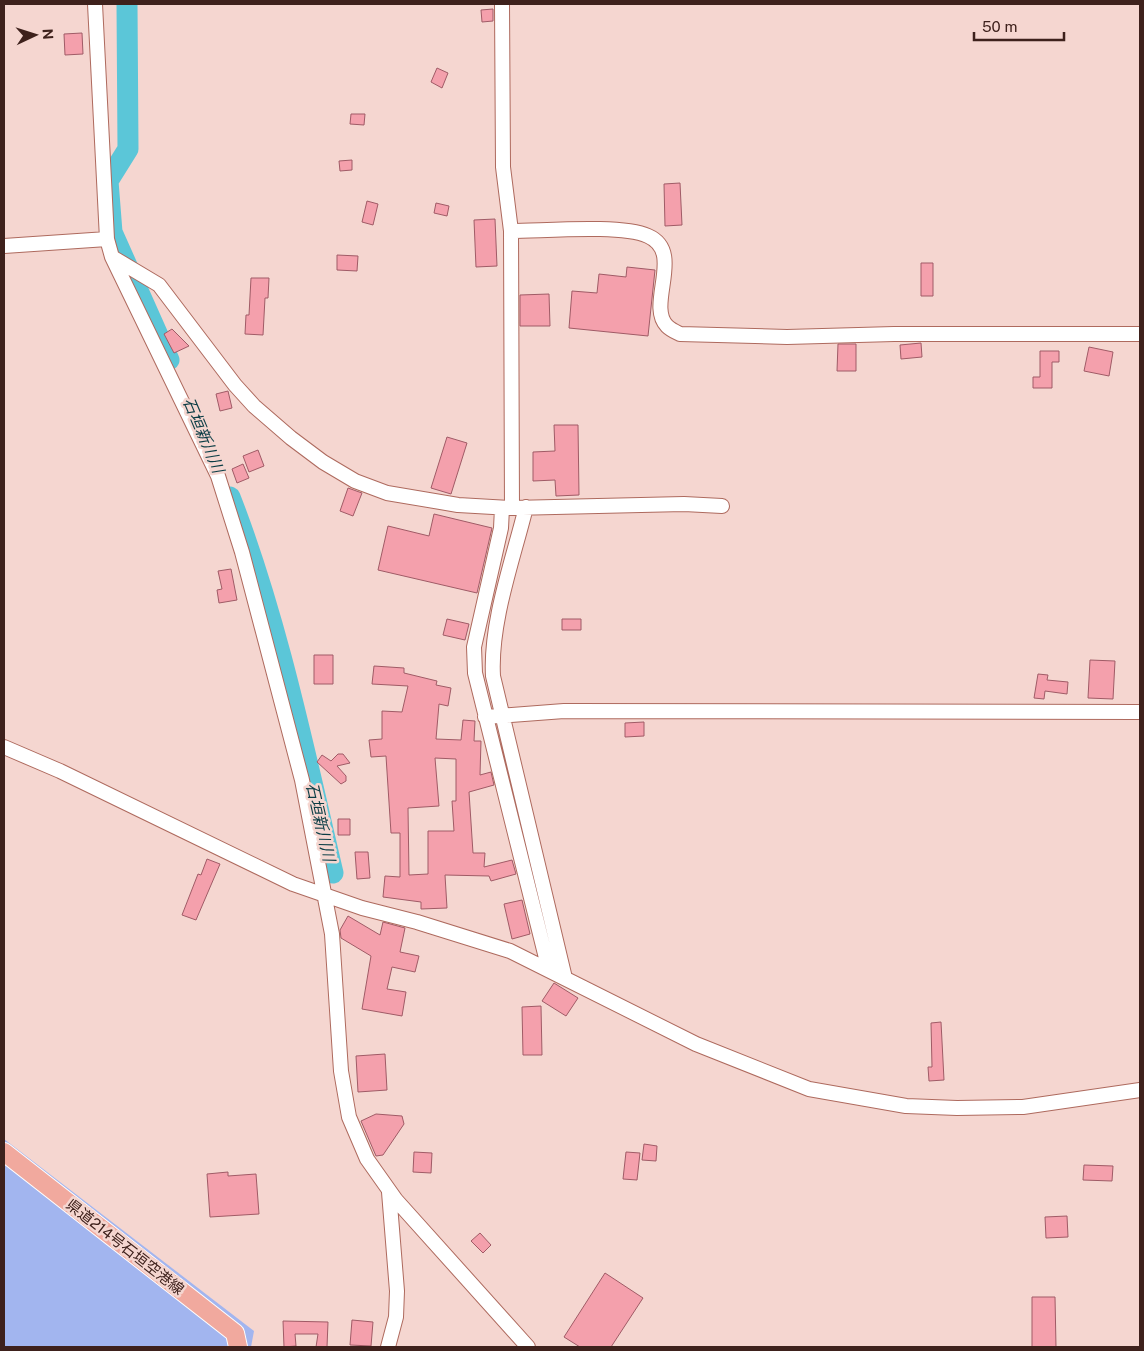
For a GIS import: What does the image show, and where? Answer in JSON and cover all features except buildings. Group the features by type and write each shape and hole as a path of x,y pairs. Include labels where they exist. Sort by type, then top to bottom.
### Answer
{"main road":[{"name":"県道214号石垣空港線","path":"4,1152 235,1333 238,1347"}],"street":[{"path":"95,4 107,239 112,257 218,476 242,552 302,780 332,934 341,1071 349,1117 368,1160 396,1200 528,1347"},
{"path":"502,4 503,167 511,231 513,508 492,654 493,676 565,978"},
{"path":"511,231 627,230 649,236 661,246 665,267 660,310 666,326 680,334 787,337 894,334 1140,334"},
{"path":"4,246 107,239"},
{"path":"112,257 158,285 241,392 291,438 323,462 355,481 388,493 458,505 513,508 598,508 684,504 722,506"},
{"path":"513,508 501,528 474,646 475,672 549,970"},
{"path":"485,717 564,712 1140,712"},
{"path":"4,747 60,771 293,884 362,908 417,922 501,948 728,1058 809,1089 906,1106 949,1108 1023,1107 1140,1090"},
{"path":"388,1347 396,1317 389,1189"}],"shaded area":[{"path":"4,1139 254,1331 251,1347 4,1347"}],"waterway":[{"name":"石垣新川川","path":"127,4 128,149 108,181 112,232 169,360"},
{"name":"石垣新川川","path":"230,497 275,635 300,731 333,873"}]}
